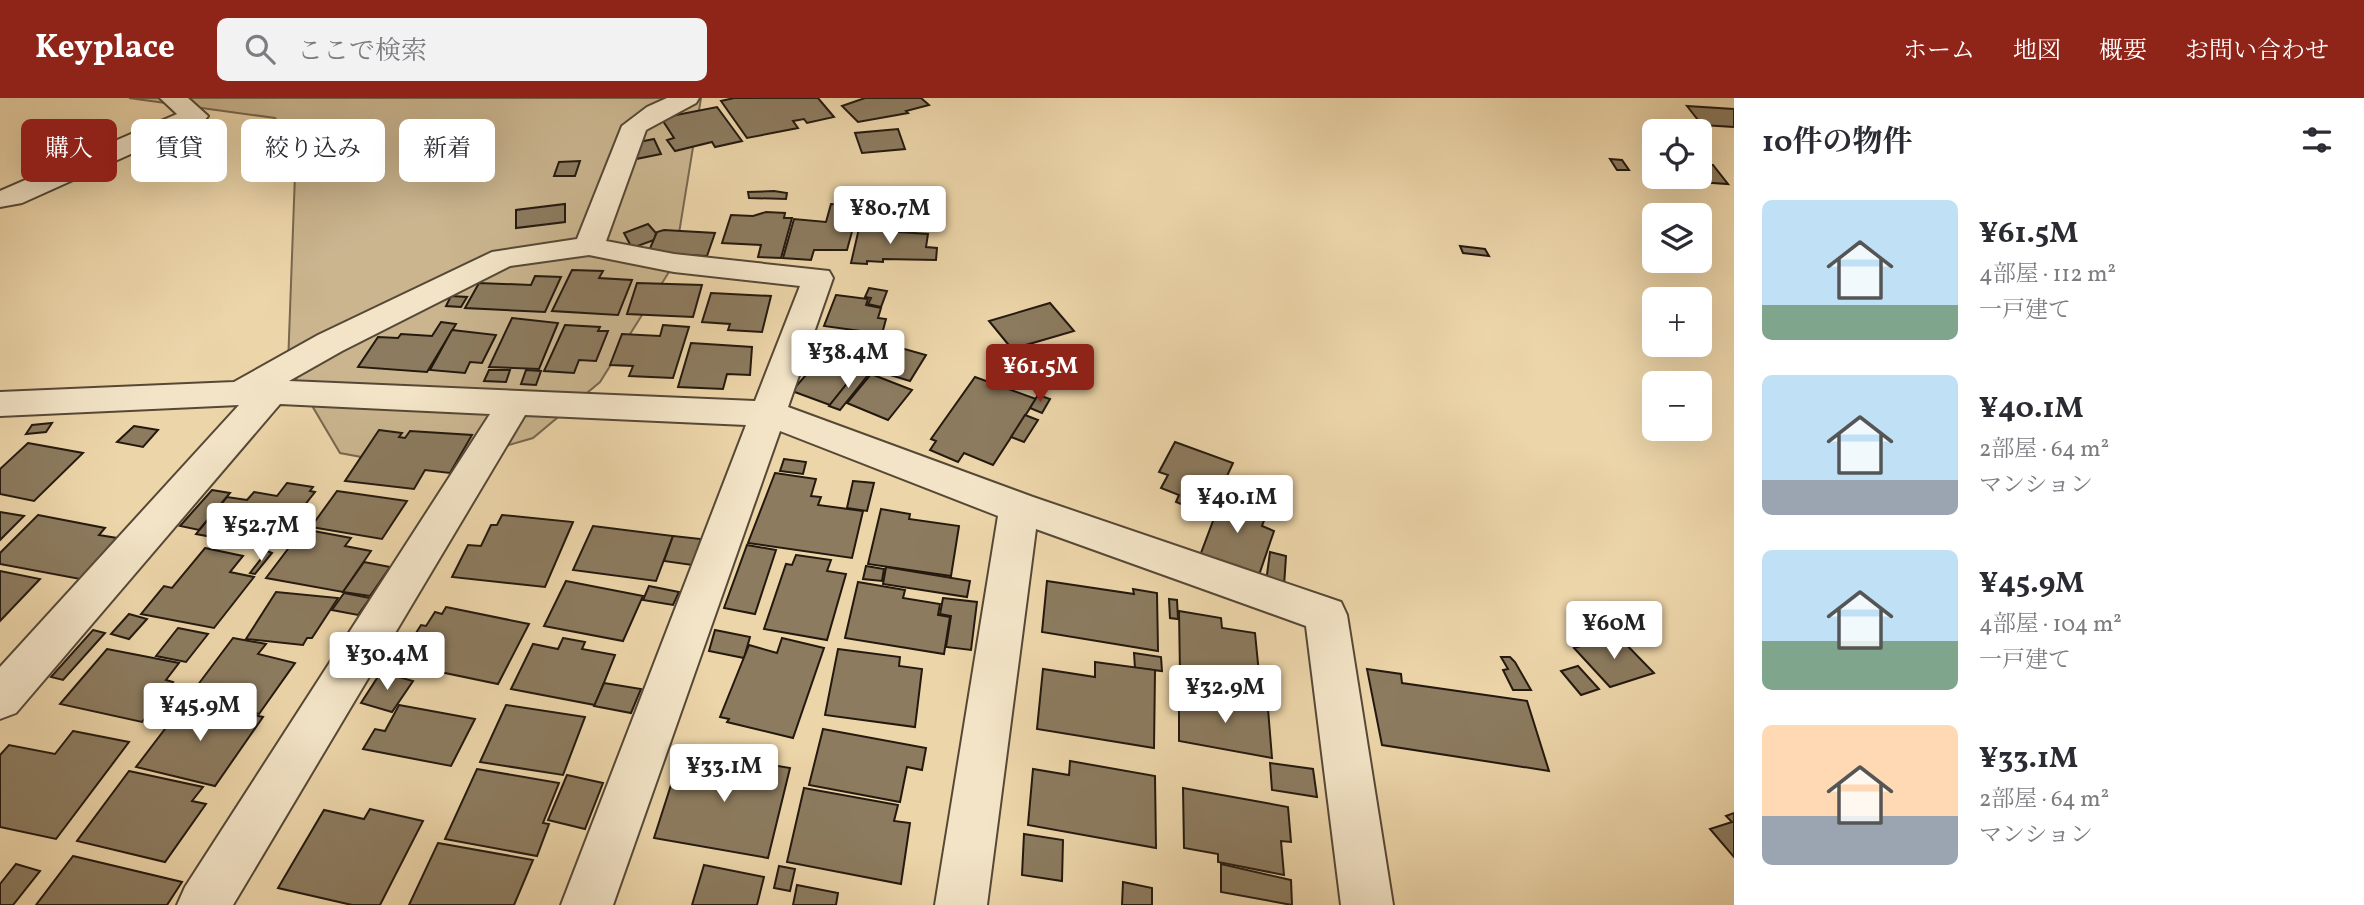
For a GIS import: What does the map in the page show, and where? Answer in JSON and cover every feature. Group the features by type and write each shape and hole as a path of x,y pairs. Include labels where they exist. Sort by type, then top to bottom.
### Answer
{"street":[{"path":"0,198 12,197 195,116 172,98"},
{"path":"589,246 635,126 656,112 687,98"},
{"path":"0,699 257,391 330,343 503,258 589,246 626,256 694,266 818,278 587,905"},
{"path":"3,407 257,391 769,414 1019,508 1326,615 1367,905"},
{"path":"203,905 515,403"},
{"path":"961,905 1019,508"}],"shaded area":[{"path":"129,98 701,98 674,264 600,382 533,438 426,469 340,453 288,365 295,182 385,182 385,119 275,118"}],"building":[{"path":"734,98 818,98 834,117 807,123 804,119 793,121 798,128 747,138 721,101"},
{"path":"865,98 921,98 929,105 906,111 908,113 858,122 842,106"},
{"path":"1687,106 1734,109 1734,127 1712,126 1712,119 1697,119"},
{"path":"717,107 742,141 715,147 712,142 675,151 667,140 674,138 661,118"},
{"path":"898,129 905,149 862,153 855,133"},
{"path":"654,139 661,154 636,159 629,144"},
{"path":"1610,159 1622,160 1629,170 1617,170"},
{"path":"580,161 575,176 554,176 559,162"},
{"path":"1712,165 1713,165 1728,184 1712,183"},
{"path":"748,192 787,193 786,199 749,198"},
{"path":"565,204 565,222 516,228 516,210"},
{"path":"831,204 859,206 847,250 814,250 811,260 783,258 794,219 826,222"},
{"path":"766,212 785,213 784,218 792,218 781,258 758,257 761,245 722,243 731,215 753,216"},
{"path":"648,224 656,233 654,240 632,248 624,233"},
{"path":"860,224 884,226 884,231 928,234 926,247 937,248 936,260 883,259 883,262 867,261 867,264 851,263"},
{"path":"664,230 715,233 707,256 648,253 657,232"},
{"path":"1460,246 1485,249 1489,256 1463,253"},
{"path":"572,270 603,271 599,278 632,280 618,315 552,311"},
{"path":"535,276 561,277 545,312 465,308 479,283 531,285"},
{"path":"637,283 702,285 693,317 627,314"},
{"path":"869,288 887,291 881,307 868,304 871,298 865,297"},
{"path":"711,293 771,296 762,332 728,330 730,324 702,322"},
{"path":"836,295 868,299 866,305 881,308 878,318 886,319 882,334 824,326"},
{"path":"451,296 467,297 461,307 446,306"},
{"path":"1050,303 1074,331 1012,349 989,321"},
{"path":"512,318 558,323 539,369 489,367"},
{"path":"441,322 456,324 427,372 358,367 378,337 398,338 401,334 432,336"},
{"path":"565,325 600,327 598,331 608,331 596,361 579,360 574,373 544,371"},
{"path":"663,325 689,327 673,378 629,376 633,366 610,365 622,334 660,336"},
{"path":"452,330 496,335 482,363 470,362 465,373 430,370"},
{"path":"691,343 752,347 750,375 727,374 723,389 678,387"},
{"path":"883,343 926,355 910,381 851,363 863,345 879,350"},
{"path":"818,361 855,374 830,405 792,391"},
{"path":"489,370 510,370 506,382 484,381"},
{"path":"526,370 541,371 536,385 521,384"},
{"path":"857,371 868,375 840,410 829,406"},
{"path":"871,374 912,390 888,420 847,403"},
{"path":"975,377 1036,399 993,465 964,453 958,462 930,450 936,441 931,439"},
{"path":"1038,395 1050,399 1042,413 1030,408"},
{"path":"1025,415 1038,420 1024,442 1011,437"},
{"path":"52,423 46,432 26,434 32,425"},
{"path":"134,426 158,430 143,447 117,442"},
{"path":"379,430 402,433 399,437 405,438 410,431 472,435 450,473 425,470 414,489 345,481"},
{"path":"1175,442 1233,463 1209,515 1176,502 1179,495 1161,488 1168,475 1159,472"},
{"path":"28,443 83,453 34,501 0,494 0,469"},
{"path":"784,459 806,462 803,474 780,471"},
{"path":"775,473 816,479 811,496 821,497 818,505 863,511 852,558 748,543"},
{"path":"853,481 874,483 867,511 847,508"},
{"path":"1228,481 1259,492 1251,513 1265,518 1262,526 1274,531 1259,575 1251,571 1248,580 1198,561"},
{"path":"287,483 313,487 310,491 315,492 271,548 196,534 227,497 247,500 254,492 277,496"},
{"path":"212,490 230,493 199,530 180,526"},
{"path":"337,491 407,501 382,539 311,527"},
{"path":"881,509 910,514 909,519 959,526 951,576 868,564"},
{"path":"0,512 24,516 0,540"},
{"path":"38,515 105,528 99,535 117,538 80,579 0,564 0,553"},
{"path":"502,515 573,522 545,587 452,577 468,545 481,546 491,525 497,525"},
{"path":"593,526 673,536 656,581 573,570"},
{"path":"303,529 351,538 345,546 371,551 343,592 266,578"},
{"path":"673,536 701,539 692,565 664,561"},
{"path":"747,545 776,550 755,614 724,608"},
{"path":"205,548 243,556 230,572 254,577 214,628 141,614 164,586 172,588"},
{"path":"267,551 272,553 255,574 250,573"},
{"path":"1270,552 1286,556 1284,586 1266,582"},
{"path":"796,555 831,560 827,571 846,574 827,640 764,629 786,564 792,565"},
{"path":"364,562 390,567 370,596 343,592"},
{"path":"866,566 884,569 882,581 863,579"},
{"path":"886,567 970,581 967,597 883,584"},
{"path":"0,571 40,579 0,621"},
{"path":"566,581 643,596 623,641 544,626"},
{"path":"1047,581 1134,594 1133,589 1157,593 1158,651 1042,632"},
{"path":"858,582 905,590 903,598 940,604 938,615 950,617 944,654 845,638"},
{"path":"649,586 679,592 673,605 643,600"},
{"path":"276,592 338,598 312,638 307,638 303,645 246,639"},
{"path":"344,593 370,598 358,615 332,610"},
{"path":"943,598 977,602 971,650 946,647 951,616 940,614"},
{"path":"1169,599 1177,600 1178,619 1170,618"},
{"path":"446,607 529,624 498,684 397,663 421,625 426,626 435,612 442,614"},
{"path":"1179,611 1221,618 1222,628 1255,633 1260,684 1254,683 1254,688 1180,673"},
{"path":"129,614 147,619 129,639 111,634"},
{"path":"178,628 208,634 186,662 156,656"},
{"path":"93,630 105,633 63,680 51,677"},
{"path":"715,630 750,637 744,658 709,651"},
{"path":"1617,635 1654,673 1610,687 1574,648"},
{"path":"233,638 266,644 258,654 295,663 259,714 188,698"},
{"path":"563,638 585,642 582,649 615,655 595,705 511,689 533,644 558,649"},
{"path":"782,638 824,648 793,738 727,722 729,719 720,717 749,645 777,653"},
{"path":"107,649 179,663 166,680 173,682 142,722 60,704"},
{"path":"838,649 900,657 899,666 922,669 915,727 825,715"},
{"path":"1134,653 1161,657 1162,671 1135,668"},
{"path":"1501,657 1510,657 1515,662 1531,690 1513,690 1503,670 1508,669"},
{"path":"1095,662 1155,670 1154,748 1037,729 1043,669 1095,677"},
{"path":"1578,666 1599,689 1581,695 1561,671"},
{"path":"1367,669 1401,674 1402,683 1527,701 1549,771 1382,745"},
{"path":"381,672 413,681 392,712 361,703"},
{"path":"604,683 641,689 631,713 594,706"},
{"path":"1179,693 1268,709 1272,758 1179,741"},
{"path":"187,700 263,717 215,786 136,767"},
{"path":"399,705 475,719 451,766 363,749 375,729 385,731"},
{"path":"506,705 585,717 563,775 480,762"},
{"path":"823,729 926,748 922,770 907,767 900,802 809,785"},
{"path":"73,731 129,742 56,839 0,827 0,755 9,745 55,754"},
{"path":"691,751 790,768 768,858 654,838 679,760 688,761"},
{"path":"1070,761 1155,776 1156,848 1028,825 1033,769 1069,775"},
{"path":"1270,763 1313,769 1317,797 1272,790"},
{"path":"477,769 559,783 543,823 549,824 537,856 445,839"},
{"path":"129,771 203,787 192,801 206,804 165,862 77,841"},
{"path":"567,775 603,783 585,829 548,820"},
{"path":"804,788 898,805 894,821 910,823 901,884 787,862"},
{"path":"1183,788 1288,807 1291,842 1281,841 1284,875 1218,862 1218,854 1184,848"},
{"path":"370,809 423,821 380,905 352,905 278,888 324,810 364,819"},
{"path":"1734,813 1734,857 1710,829 1732,822 1726,816"},
{"path":"1024,834 1063,840 1062,881 1022,875"},
{"path":"438,843 533,860 514,905 409,905"},
{"path":"73,856 182,882 167,905 36,905"},
{"path":"16,864 40,871 13,905 0,905 0,884"},
{"path":"1221,864 1291,880 1292,905 1221,892"},
{"path":"704,865 764,877 757,905 692,905"},
{"path":"779,866 795,869 790,891 774,888"},
{"path":"1123,882 1152,888 1152,905 1122,905"},
{"path":"797,885 838,893 836,905 793,905"}]}
